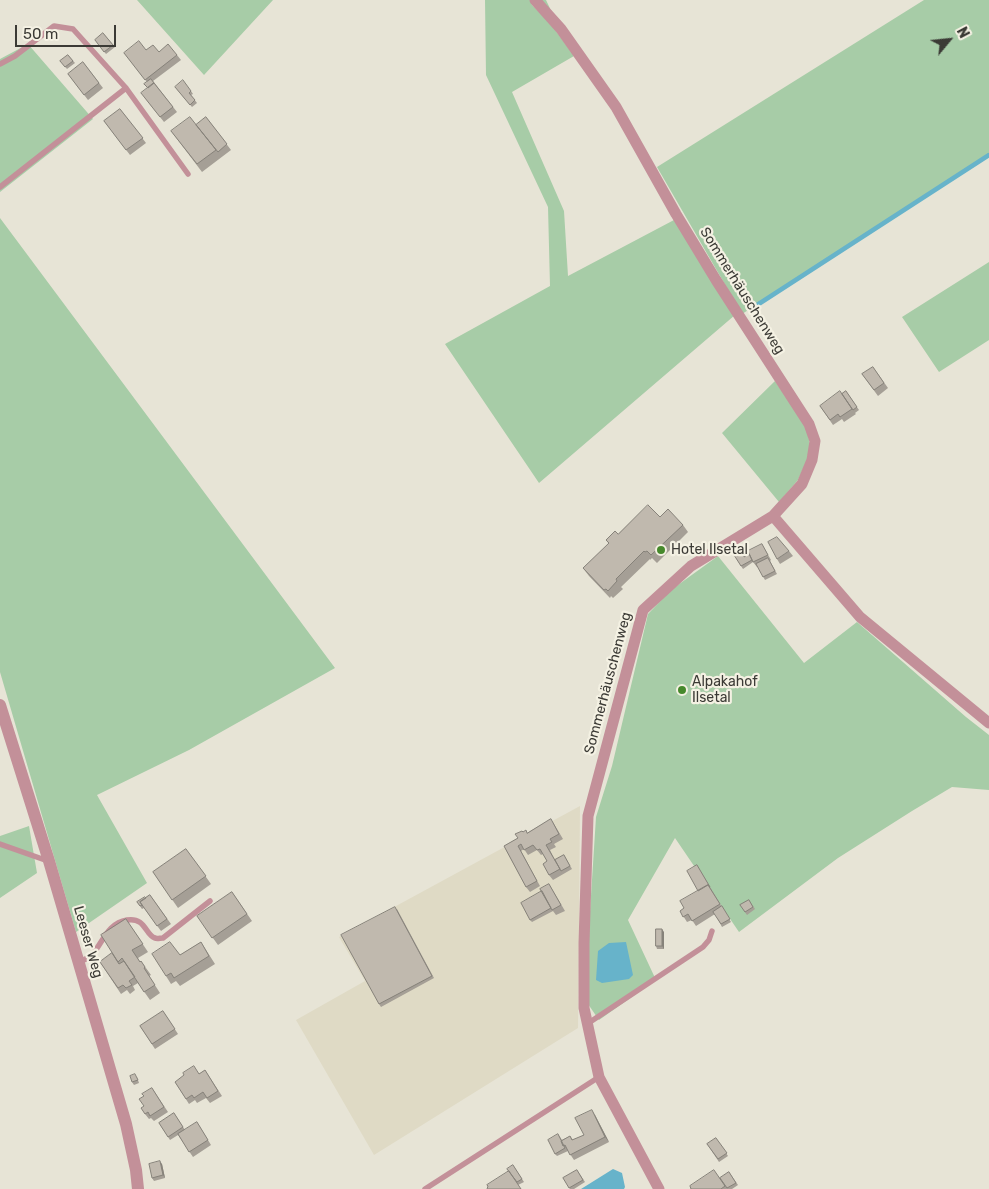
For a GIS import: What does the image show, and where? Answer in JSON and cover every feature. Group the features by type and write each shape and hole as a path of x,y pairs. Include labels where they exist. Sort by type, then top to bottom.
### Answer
{"street":[{"name":"Sommerhäuschenweg","path":"534,0 561,29 616,106 676,214 716,280 810,424 815,441 812,460 802,484 772,516 691,566 643,610 588,816 584,943 584,1008 587,1024 599,1077 659,1189"},
{"path":"772,516 860,617 989,723"},
{"name":"Leeser Weg","path":"0,705 49,861 126,1124 138,1189"}],"lane":[{"path":"0,64 15,56 54,26 73,29 126,88 188,174"},
{"path":"0,187 126,88"},
{"path":"0,844 49,861"},
{"path":"78,962 87,959 112,927 120,922 137,921 145,926 151,936 156,939 163,938 210,901"},
{"path":"587,1024 703,946 709,940 712,931"},
{"path":"425,1189 599,1077"}],"shaded area":[{"path":"580,806 578,1028 374,1155 296,1020 365,981 339,937"}],"green space":[{"path":"137,0 273,0 204,75"},
{"path":"485,0 546,0 556,21 531,4 551,24 574,56 512,92 564,211 568,276 674,220 735,315 539,483 445,344 550,286 548,207 486,75"},
{"path":"924,0 989,0 989,157 742,314 657,167"},
{"path":"28,44 93,119 0,192 0,59"},
{"path":"0,218 335,668 189,750 97,795 147,883 76,932 0,672"},
{"path":"989,262 989,340 939,372 902,317"},
{"path":"775,381 806,426 810,444 807,460 798,480 779,502 722,433"},
{"path":"718,556 804,663 857,622 989,735 989,790 952,787 838,858 739,932 675,838 628,920 656,980 599,1020 588,1004 589,927 596,817 612,766 648,614 671,590"},
{"path":"29,826 37,873 0,898 0,836"}],"water":[{"path":"626,942 633,975 629,979 602,983 596,980 598,951 609,943"},
{"path":"613,1169 622,1173 624,1189 581,1189"}],"building":[{"path":"103,33 113,45 104,52 95,40"},
{"path":"139,41 146,50 153,45 159,52 168,44 177,55 145,80 124,53"},
{"path":"68,55 73,61 65,67 60,61"},
{"path":"83,62 99,83 84,95 68,74"},
{"path":"151,79 154,83 148,88 144,84"},
{"path":"183,80 191,91 189,93 195,100 190,105 175,87"},
{"path":"154,83 173,107 160,117 141,93"},
{"path":"120,109 143,138 126,150 104,121"},
{"path":"190,117 216,150 197,164 171,131"},
{"path":"206,117 227,144 218,152 196,125"},
{"path":"873,367 884,383 874,390 862,374"},
{"path":"840,391 852,409 840,417 838,414 830,420 820,406"},
{"path":"846,391 857,407 853,410 842,394"},
{"path":"648,505 660,517 668,509 683,525 651,555 644,551 616,579 617,581 608,591 604,590 583,568 609,543 606,540 615,531 618,534"},
{"path":"777,537 789,551 777,559 768,542"},
{"path":"762,544 768,555 753,562 748,551"},
{"path":"741,551 744,557 749,554 752,560 741,566 734,555"},
{"path":"768,558 775,571 763,577 756,564"},
{"path":"551,819 559,834 550,839 552,842 546,845 560,869 549,875 543,864 547,861 540,849 537,850 533,845 524,850 521,844 518,846 537,881 526,887 504,846 518,838 515,834 526,830 527,833"},
{"path":"186,849 206,876 172,900 153,872"},
{"path":"564,855 570,866 561,871 555,860"},
{"path":"697,865 710,887 708,885 698,891 687,871"},
{"path":"549,884 561,905 552,910 540,889"},
{"path":"708,885 720,904 692,921 688,914 683,917 680,911 684,908 680,901"},
{"path":"542,891 551,908 530,920 521,903"},
{"path":"232,892 247,914 212,938 197,916"},
{"path":"150,895 167,919 157,926 140,902"},
{"path":"145,897 140,902 142,905 140,906 137,902"},
{"path":"749,900 753,907 745,912 740,905"},
{"path":"722,906 730,919 721,924 713,912"},
{"path":"395,907 432,976 379,1004 341,935"},
{"path":"126,919 143,944 132,950 145,967 155,985 144,992 122,958 118,962 101,935"},
{"path":"656,929 662,929 662,946 656,946"},
{"path":"170,942 180,955 201,942 209,956 174,978 171,973 166,976 152,954"},
{"path":"112,953 119,964 124,961 135,977 129,981 132,985 126,988 123,985 118,988 100,962"},
{"path":"163,1011 175,1029 152,1044 140,1026"},
{"path":"194,1066 199,1074 205,1070 218,1091 207,1098 203,1092 194,1098 192,1095 186,1099 175,1082 184,1075 183,1073"},
{"path":"135,1074 138,1080 132,1082 130,1076"},
{"path":"152,1088 164,1107 150,1116 148,1112 145,1114 141,1108 144,1106 139,1099 144,1096 142,1094"},
{"path":"592,1110 605,1137 570,1155 561,1141 570,1136 572,1140 584,1135 575,1118"},
{"path":"174,1113 183,1127 168,1137 159,1123"},
{"path":"197,1122 208,1140 189,1152 178,1134"},
{"path":"558,1134 565,1148 555,1154 548,1140"},
{"path":"716,1138 727,1153 718,1159 707,1144"},
{"path":"160,1161 163,1175 152,1178 149,1164"},
{"path":"513,1165 522,1179 517,1182 507,1169"},
{"path":"577,1170 583,1180 569,1188 563,1178"},
{"path":"714,1170 725,1186 721,1189 691,1189 690,1186"},
{"path":"509,1171 521,1189 487,1189 487,1185"},
{"path":"729,1172 736,1183 727,1188 720,1178"}],"waterway":[{"path":"754,307 989,155"}],"place":[{"name":"Hotel Ilsetal","path":"661,550"},
{"name":"Alpakahof Ilsetal","path":"682,690"}]}
